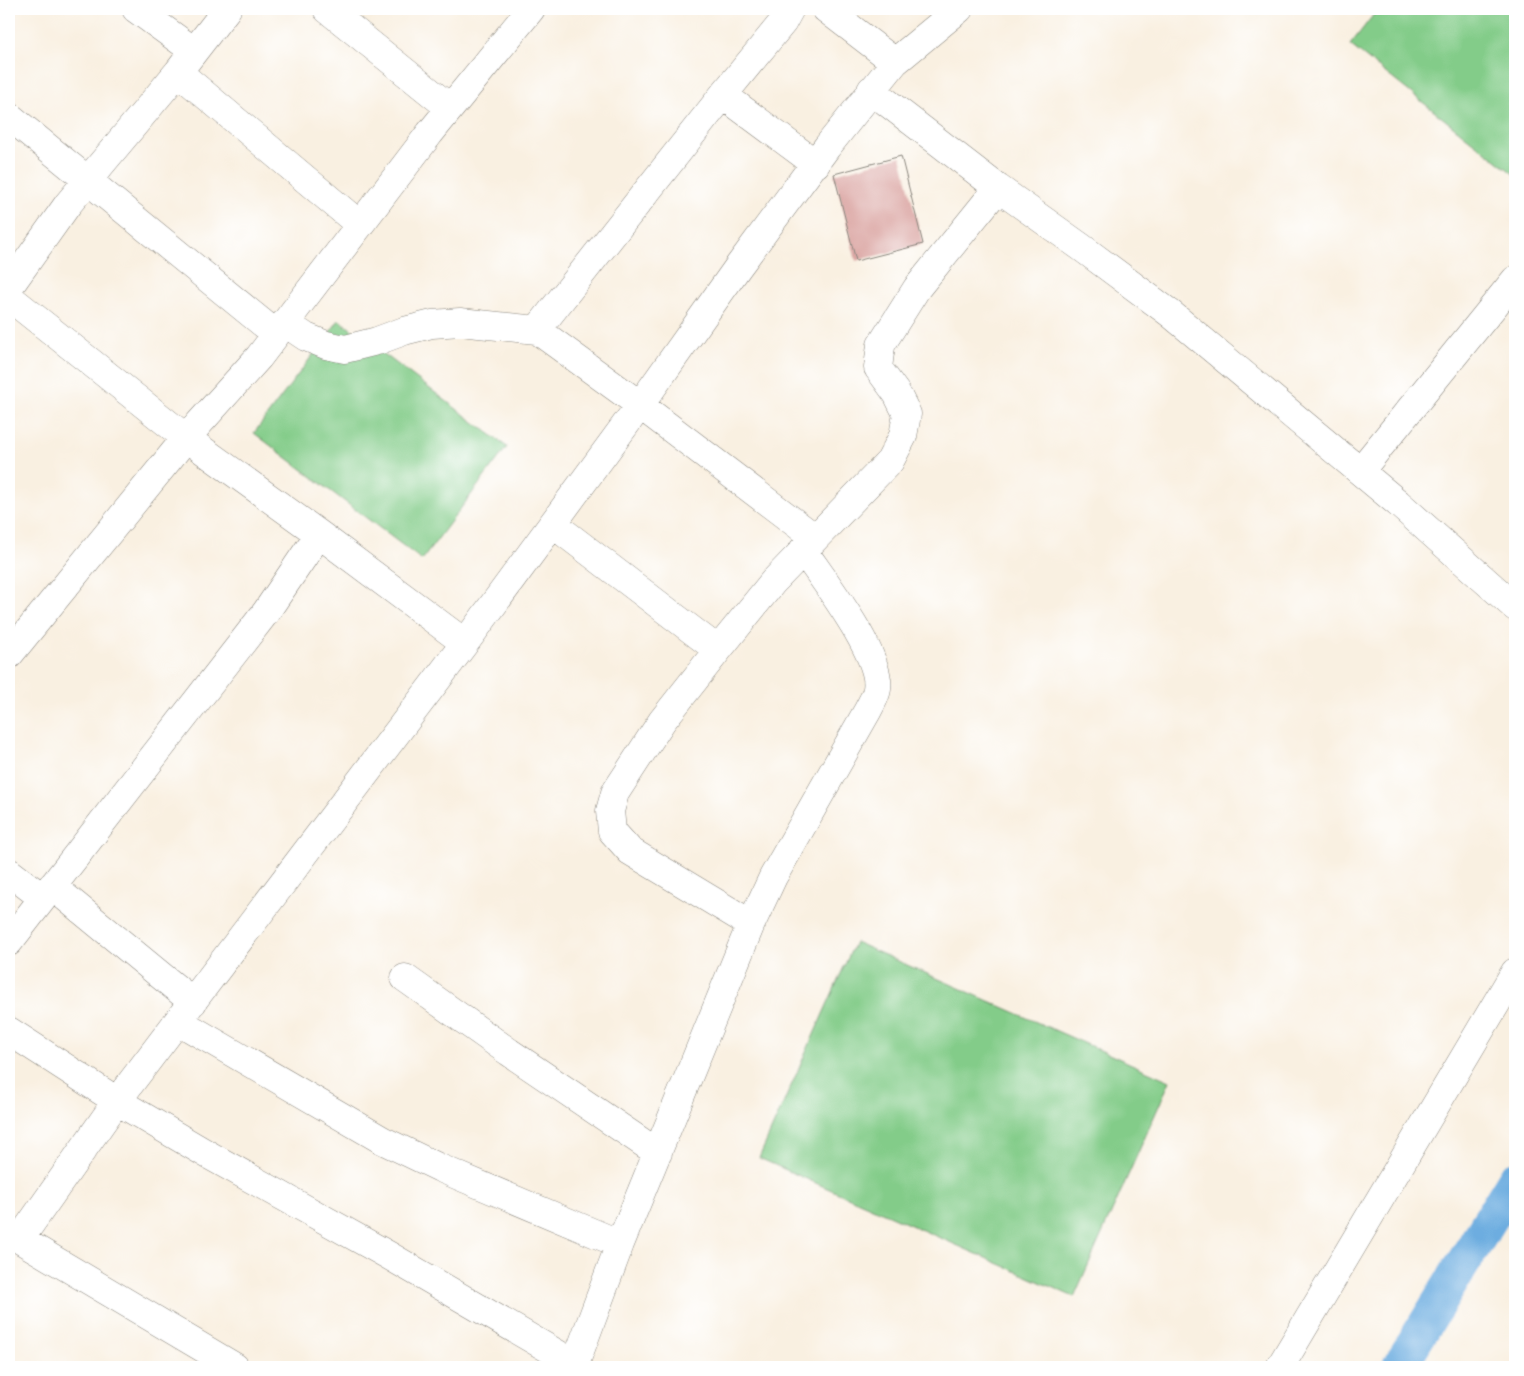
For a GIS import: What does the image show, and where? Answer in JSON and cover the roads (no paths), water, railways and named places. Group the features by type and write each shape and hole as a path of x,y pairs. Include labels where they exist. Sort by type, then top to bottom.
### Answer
{"street":[{"path":"136,9 186,62 360,225"},
{"path":"9,287 68,204 186,62 227,9"},
{"path":"327,9 450,108"},
{"path":"13,642 186,438 259,357 450,108 531,9"},
{"path":"537,330 783,22 790,9"},
{"path":"826,9 895,62"},
{"path":"236,1367 14,1236 465,643 640,405 738,267 816,164 826,147 895,62 959,9"},
{"path":"872,90 998,188 1082,247 1171,314 1398,503 1515,607"},
{"path":"723,95 816,164"},
{"path":"9,116 87,181 281,328 326,345 345,349 377,342 404,331 432,324 460,322 537,330 640,405 809,544 857,630 875,668 878,689 868,710 773,877 751,924 620,1244 574,1366 388,1255 207,1154 117,1101 9,1031"},
{"path":"751,924 630,851 612,831 610,811 615,793 662,721 773,582 890,461 903,436 907,414 897,394 878,368 881,345 917,288 998,188"},
{"path":"1360,471 1515,280"},
{"path":"9,297 186,438 465,643"},
{"path":"553,524 718,650"},
{"path":"9,942 266,612 319,534"},
{"path":"9,872 48,892 185,1011 382,1140 440,1168 620,1244"},
{"path":"1280,1367 1515,972"},
{"path":"405,978 509,1052 658,1152"}],"waterway":[{"path":"1399,1367 1515,1179"}]}
